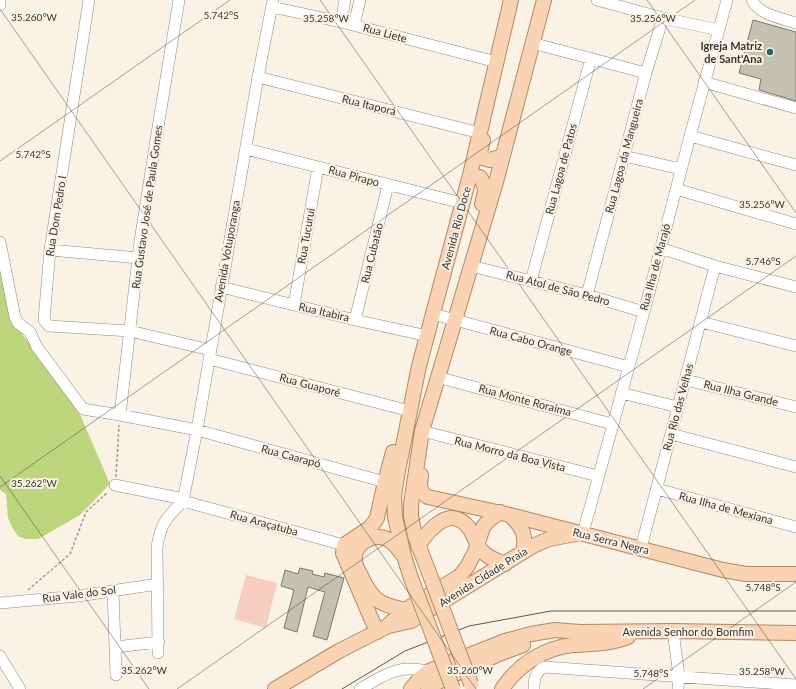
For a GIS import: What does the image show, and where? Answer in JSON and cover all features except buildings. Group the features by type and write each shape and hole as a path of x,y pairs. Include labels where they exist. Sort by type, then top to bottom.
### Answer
{"main road":[{"name":"Avenida Rio Doce","path":"453,689 404,556 395,517 394,496 419,366 470,175 511,0"},
{"path":"471,686 418,546 413,526 411,504 421,435 503,156 544,0"},
{"path":"496,67 496,86 480,152 483,158 490,160 503,156"},
{"path":"470,175 480,177 485,184 485,191 471,242 473,259"},
{"path":"381,630 343,553 344,545 371,527 377,518 398,434 410,411"},
{"name":"Rua Serra Negra","path":"421,435 425,453 420,488 423,494 428,497 505,514 736,573 796,574"},
{"path":"477,545 483,527 489,520 505,514 522,530 525,540 523,552"},
{"path":"418,546 430,529 440,522 449,519 457,520 464,523 470,530 477,545 489,557 505,564"},
{"name":"Avenida Cidade Praia","path":"275,689 339,652 381,630 411,621 523,552 550,539 583,534"},
{"path":"404,556 388,539 374,537 365,540 359,548 355,557 355,562 368,591 374,598 383,604 405,610"},
{"name":"Avenida Cidade Praia","path":"381,630 405,610 460,576 467,567 477,545"},
{"path":"411,689 420,678 429,671 494,645 525,635 555,630 580,632"},
{"name":"Avenida Senhor do Bomfim","path":"580,632 673,631 796,633"},
{"path":"433,686 519,646 540,639 580,632"},
{"path":"502,689 523,666 543,653 560,647 616,641 638,632"}],"street":[{"path":"0,0 0,5"},
{"name":"Rua Dom Pedro I","path":"89,0 50,250 44,320 49,326 52,327 130,330"},
{"name":"Rua Gustavo José de Paula Gomes","path":"120,415 138,258 179,0"},
{"path":"342,22 345,0"},
{"path":"354,25 360,0"},
{"path":"597,0 663,18 719,30"},
{"name":"Rua Ilha de Marajó","path":"583,534 727,0"},
{"path":"752,0 755,6 762,11 796,23"},
{"name":"Rua Liete","path":"272,3 354,25 496,67"},
{"name":"Avenida Votuporanga","path":"184,500 272,3"},
{"name":"Rua Lagoa da Mangueira","path":"587,296 646,73 663,18"},
{"path":"532,43 646,73"},
{"name":"Rua Lagoa de Patos","path":"531,281 591,58"},
{"name":"Rua Itaporá","path":"258,77 480,133"},
{"path":"704,82 796,108"},
{"path":"690,136 796,165"},
{"name":"Rua Pirapo","path":"246,149 462,203"},
{"path":"624,156 681,169"},
{"name":"Rua Tucurui","path":"294,305 318,167"},
{"name":"Rua Cubatão","path":"355,320 388,185"},
{"path":"676,189 796,224"},
{"name":"Rua Caarapó","path":"0,242 15,318 18,323 30,332 37,348 79,406 83,409 197,430 385,482"},
{"path":"660,248 715,266 796,287"},
{"path":"50,250 138,258"},
{"name":"Rua Atol de São Pedro","path":"473,259 531,281 644,312"},
{"name":"Rua Rio das Velhas","path":"641,548 715,266"},
{"name":"Rua Itabira","path":"221,287 355,320 428,336"},
{"name":"Rua Cabo Orange","path":"433,314 628,367"},
{"path":"701,322 796,346"},
{"name":"Rua Guaporé","path":"130,330 410,411"},
{"name":"Rua Monte Roraima","path":"437,377 612,424"},
{"name":"Rua Ilha Grande","path":"686,380 796,407"},
{"path":"621,393 678,407"},
{"path":"671,434 796,467"},
{"name":"Rua Morro da Boa Vista","path":"421,435 598,476"},
{"name":"Rua Araçatuba","path":"115,485 184,500 344,545"},
{"name":"Rua Ilha de Mexiana","path":"657,489 796,527"},
{"path":"158,653 157,547 159,535 162,525 167,518 184,500"},
{"name":"Rua Vale do Sol","path":"0,603 78,596 158,584"},
{"path":"112,590 116,675"},
{"path":"673,631 679,676 678,689"},
{"path":"115,647 159,642"},
{"path":"0,656 20,689"},
{"path":"534,689 535,676 540,669 544,667 796,685"},
{"path":"360,689 400,670 411,669 429,671"}],"path":[{"path":"15,602 70,554 86,512 115,485 120,415"}],"shaded area":[{"path":"0,258 13,322 76,405 110,484 80,515 38,539 25,539 18,536 8,518 6,494 0,490"},
{"path":"246,575 277,583 266,628 234,619"}],"tram line":[{"path":"342,689 405,651 469,626 551,611 796,611"}],"place":[{"name":"Igreja Matriz de Sant'Ana","path":"770,52"}]}
